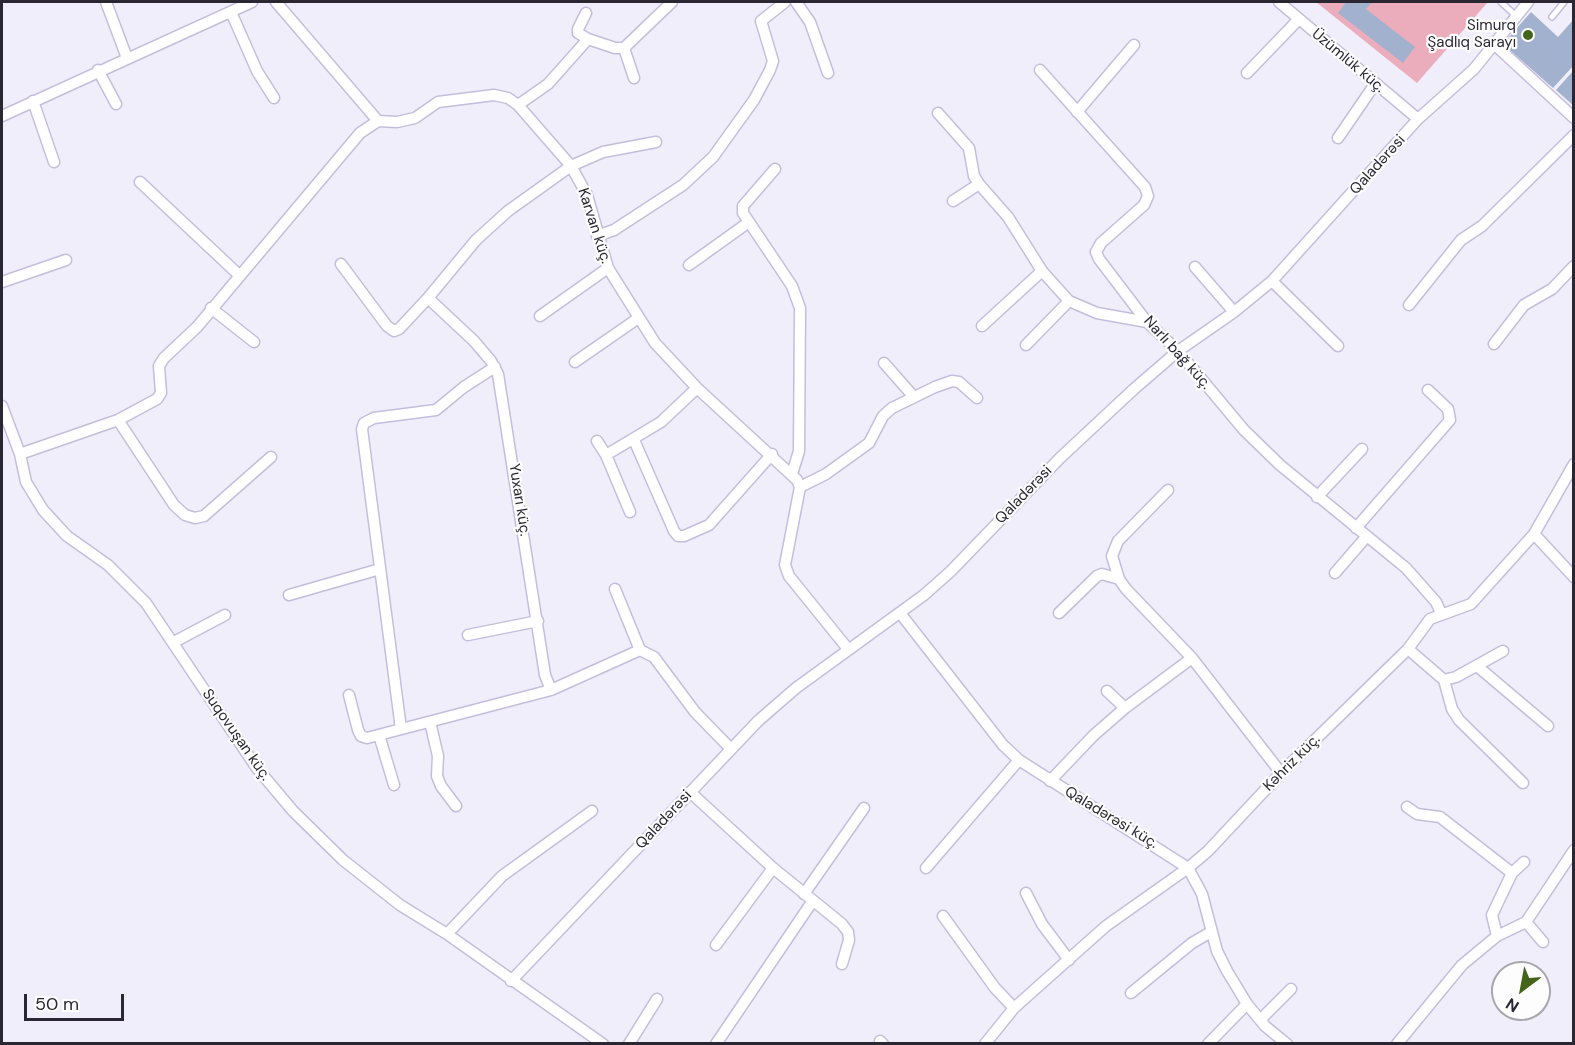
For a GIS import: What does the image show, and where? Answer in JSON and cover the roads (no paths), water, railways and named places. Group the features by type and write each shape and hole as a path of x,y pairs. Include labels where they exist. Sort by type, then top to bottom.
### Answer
{"street":[{"path":"106,2 127,58"},
{"path":"2,116 98,70 252,2"},
{"path":"20,454 118,420 157,399 161,393 159,366 360,133 378,121 276,2"},
{"path":"586,13 578,33 588,39 615,48 624,48 672,2"},
{"path":"597,236 614,230 683,185 713,157 754,100 770,70 773,61 761,29 761,21 785,2"},
{"path":"796,2 810,22 828,73"},
{"name":"Üzümlük küç.","path":"1280,2 1419,119"},
{"name":"Qaladərəsi","path":"511,981 731,749 796,688 900,613 951,571 1060,458 1178,351 1234,312 1272,281 1419,119 1474,69 1528,2"},
{"path":"231,12 257,71 274,98"},
{"path":"1247,73 1299,20"},
{"path":"518,105 548,84 588,39"},
{"path":"1494,44 1574,118"},
{"path":"1077,112 1134,45"},
{"path":"624,48 634,78"},
{"path":"98,70 116,104"},
{"name":"Narlı bağ küç.","path":"1040,70 1145,187 1148,196 1144,205 1101,243 1096,252 1147,322 1178,351 1244,430 1317,497 1406,568 1436,602 1441,613"},
{"path":"1338,138 1376,84"},
{"name":"Karvan küç.","path":"378,121 397,122 415,118 438,102 494,94 508,98 518,105 571,166 587,195 608,268 637,319 673,364 772,454 792,474 800,487"},
{"path":"33,101 54,162"},
{"path":"938,113 969,148 974,176 979,184 1008,217 1042,271 1069,301 1097,313 1147,322"},
{"path":"1409,305 1461,240 1482,226 1574,135"},
{"path":"341,264 387,326 394,331 399,329 428,298 476,240 508,211 571,166 603,152 656,142"},
{"path":"775,169 742,206 749,222 792,286 800,308 799,451 792,474"},
{"path":"140,182 239,275"},
{"path":"953,201 979,184"},
{"path":"689,265 749,222"},
{"path":"2,282 66,260"},
{"path":"1494,344 1524,305 1552,289 1574,266"},
{"path":"1195,267 1234,312"},
{"path":"540,316 608,268"},
{"path":"982,326 1042,271"},
{"path":"1272,281 1338,346"},
{"name":"Yuxarı küç.","path":"428,298 474,341 495,367 545,675 551,690"},
{"path":"1026,345 1069,301"},
{"path":"211,308 254,342"},
{"path":"575,362 637,319"},
{"path":"884,363 914,397"},
{"path":"401,729 362,429 364,423 374,418 436,410 464,387 495,367"},
{"path":"848,649 789,576 785,565 800,487 826,474 869,443 884,416 914,397 952,381 959,382 977,398"},
{"path":"606,455 661,422 698,388"},
{"path":"1356,528 1450,420 1448,409 1428,390"},
{"name":"Suqovuşan küç.","path":"2,406 20,454 26,482 44,510 67,536 129,583 174,642 256,767 293,811 351,867 400,905 447,934 603,1044"},
{"path":"118,420 174,505 185,515 195,518 204,516 271,458"},
{"path":"634,440 678,536 684,536 709,525 772,454"},
{"path":"597,441 606,455 630,512"},
{"path":"1317,497 1362,449"},
{"name":"Kəhriz küç.","path":"985,1044 1014,1008 1106,926 1188,868 1219,841 1281,773 1408,649 1430,619 1441,613 1459,610 1471,604 1534,534 1574,464"},
{"path":"1168,490 1113,548 1112,556 1119,579 1192,658 1281,773"},
{"path":"1534,534 1574,577"},
{"path":"1335,573 1367,536"},
{"path":"289,595 380,569"},
{"path":"1059,613 1097,576 1102,574 1119,579"},
{"path":"615,589 640,650 654,657 695,712 731,749"},
{"name":"Qaladərəsi küç.","path":"900,613 1003,745 1019,760 1188,868 1202,894 1211,932 1227,971 1247,1004 1260,1020 1287,1044"},
{"path":"174,642 225,615"},
{"path":"468,634 538,621"},
{"path":"1408,649 1444,680 1452,709 1459,720 1523,783"},
{"path":"349,695 361,736 367,738 551,690 640,650"},
{"path":"1444,680 1477,666 1503,651"},
{"path":"1050,781 1094,735 1125,708 1192,658"},
{"path":"1477,666 1548,726"},
{"path":"1107,690 1125,708"},
{"path":"430,722 438,756 437,776 441,786 456,806"},
{"path":"379,735 394,784"},
{"path":"926,868 1019,760"},
{"path":"690,792 773,868 842,924 848,933 849,940 842,964"},
{"path":"1407,807 1418,814 1440,817 1512,873"},
{"path":"716,1044 864,808"},
{"path":"447,934 502,876 591,811"},
{"path":"1397,1044 1462,965 1497,936 1526,922 1574,850"},
{"path":"1497,936 1492,915 1512,873 1524,862"},
{"path":"716,945 773,868"},
{"path":"1026,893 1042,924 1069,960"},
{"path":"943,916 995,988 1014,1008"},
{"path":"1526,922 1543,942"},
{"path":"1131,993 1191,943 1211,932"},
{"path":"1260,1020 1291,989"},
{"path":"629,1044 657,999"},
{"path":"1208,1044 1247,1004"}],"lane":[{"path":"1501,2 1516,16"},
{"path":"1552,16 1564,2"}],"place":[{"name":"Simurq Şadlıq Sarayı","path":"1528,35"}]}
